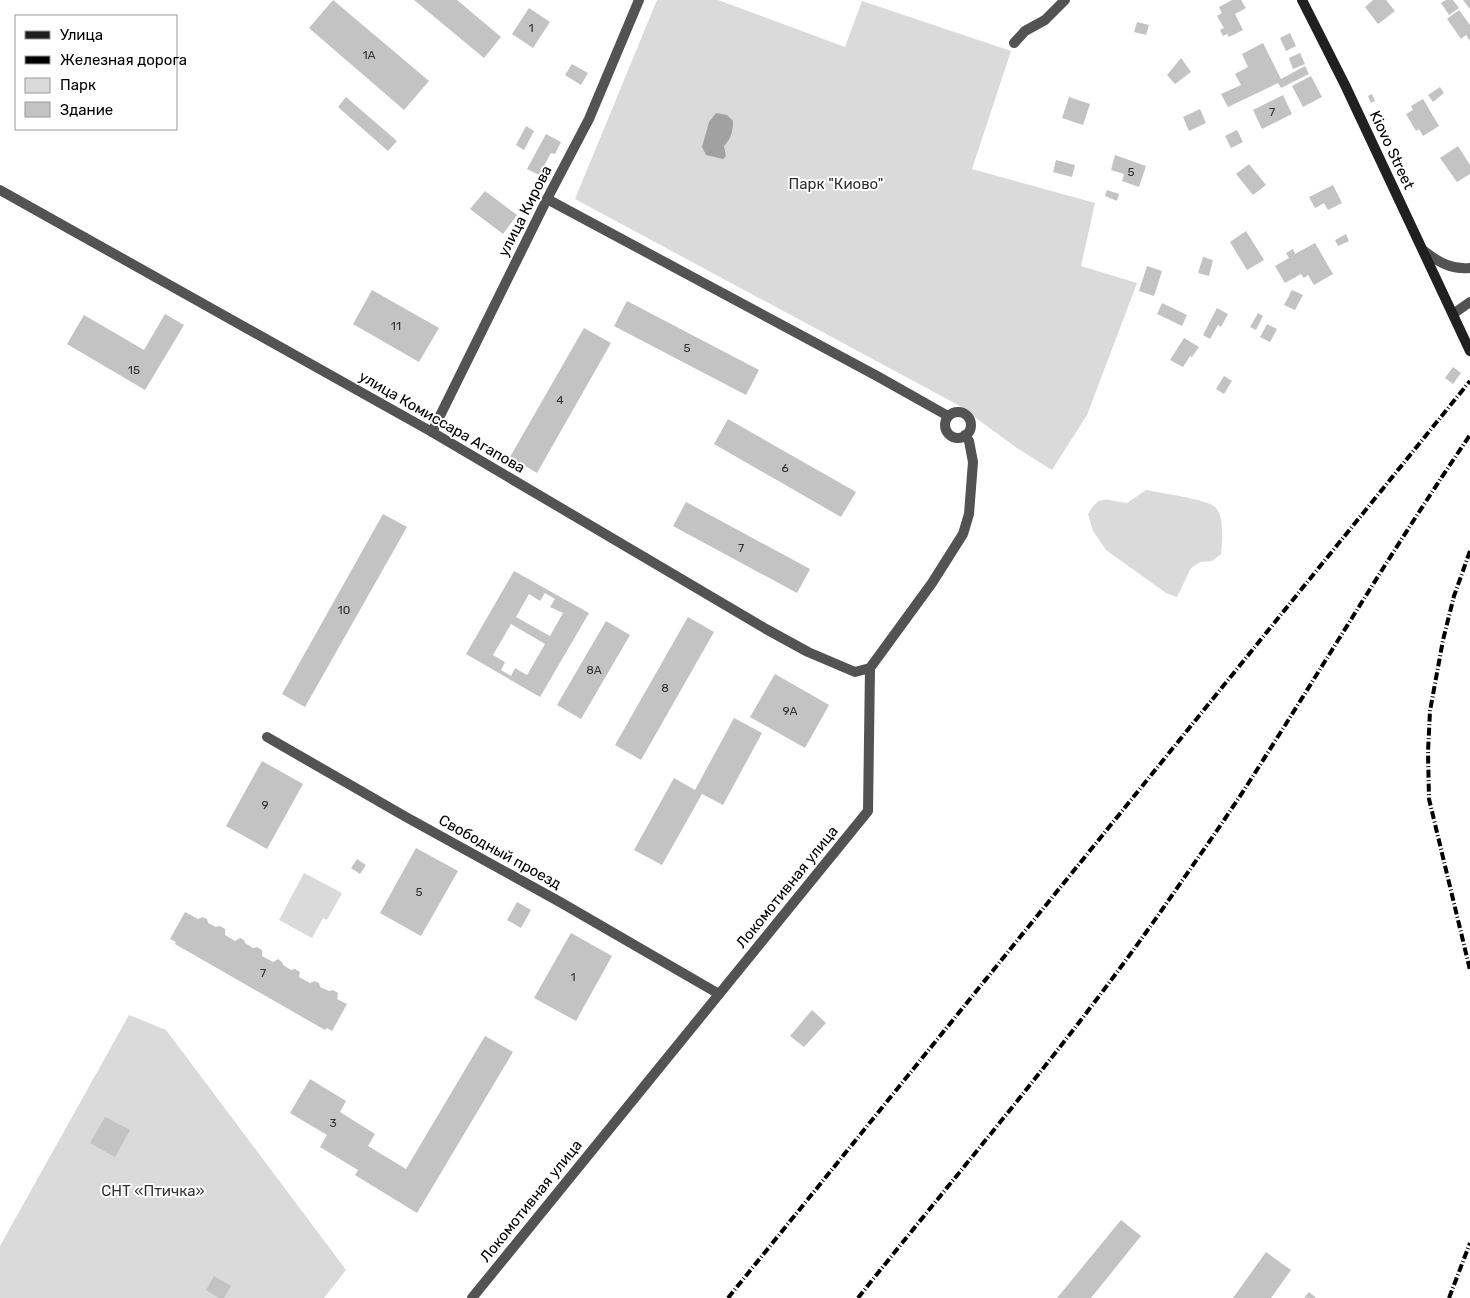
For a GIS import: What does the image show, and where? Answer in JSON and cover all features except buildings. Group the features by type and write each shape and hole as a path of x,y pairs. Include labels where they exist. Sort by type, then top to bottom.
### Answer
{"main road":[{"name":"Kiovo Street","path":"1302,0 1345,85 1454,314 1470,352"}],"street":[{"name":"улица Кирова","path":"432,432 589,119 639,0"},
{"path":"1014,43 1025,31 1045,20 1065,0"},
{"name":"улица Комиссара Агапова","path":"0,190 432,432 766,629 808,652 855,672 870,668"},
{"path":"548,199 948,416"},
{"path":"1424,251 1435,260 1447,265 1461,269 1470,268"},
{"path":"1454,314 1470,302"},
{"path":"957,412 966,416 970,429 965,435 956,438 948,434 945,425 948,416 957,412"},
{"path":"870,668 932,583 963,534 968,514 973,462 969,441 965,435"},
{"name":"Локомотивная улица","path":"472,1298 868,811 870,668"},
{"name":"Свободный проезд","path":"267,737 719,994"}],"green space":[{"name":"Парк \"Киово\"","path":"657,0 718,0 845,47 862,1 1011,51 972,169 1095,203 1081,266 1137,283 1087,415 1052,470 1017,448 958,405 575,199"},
{"path":"1146,490 1203,501 1215,507 1220,517 1222,529 1221,554 1212,561 1200,562 1191,568 1177,597 1166,593 1106,550 1093,531 1088,514 1092,507 1100,501 1109,500 1127,503"},
{"path":"304,873 342,893 327,920 323,918 312,938 279,920"},
{"name":"СНТ «Птичка»","path":"129,1015 166,1030 346,1270 324,1298 0,1298 0,1246"}],"shaded area":[{"path":"716,113 727,115 733,121 731,135 724,146 726,156 723,159 706,155 702,147 709,122"}],"railway":[{"path":"728,1298 1470,381"},
{"path":"858,1298 1054,1054 1130,955 1210,841 1470,435"},
{"path":"1470,551 1454,596 1443,640 1430,711 1428,752 1429,799 1470,970"},
{"path":"1449,1298 1470,1243"}]}
